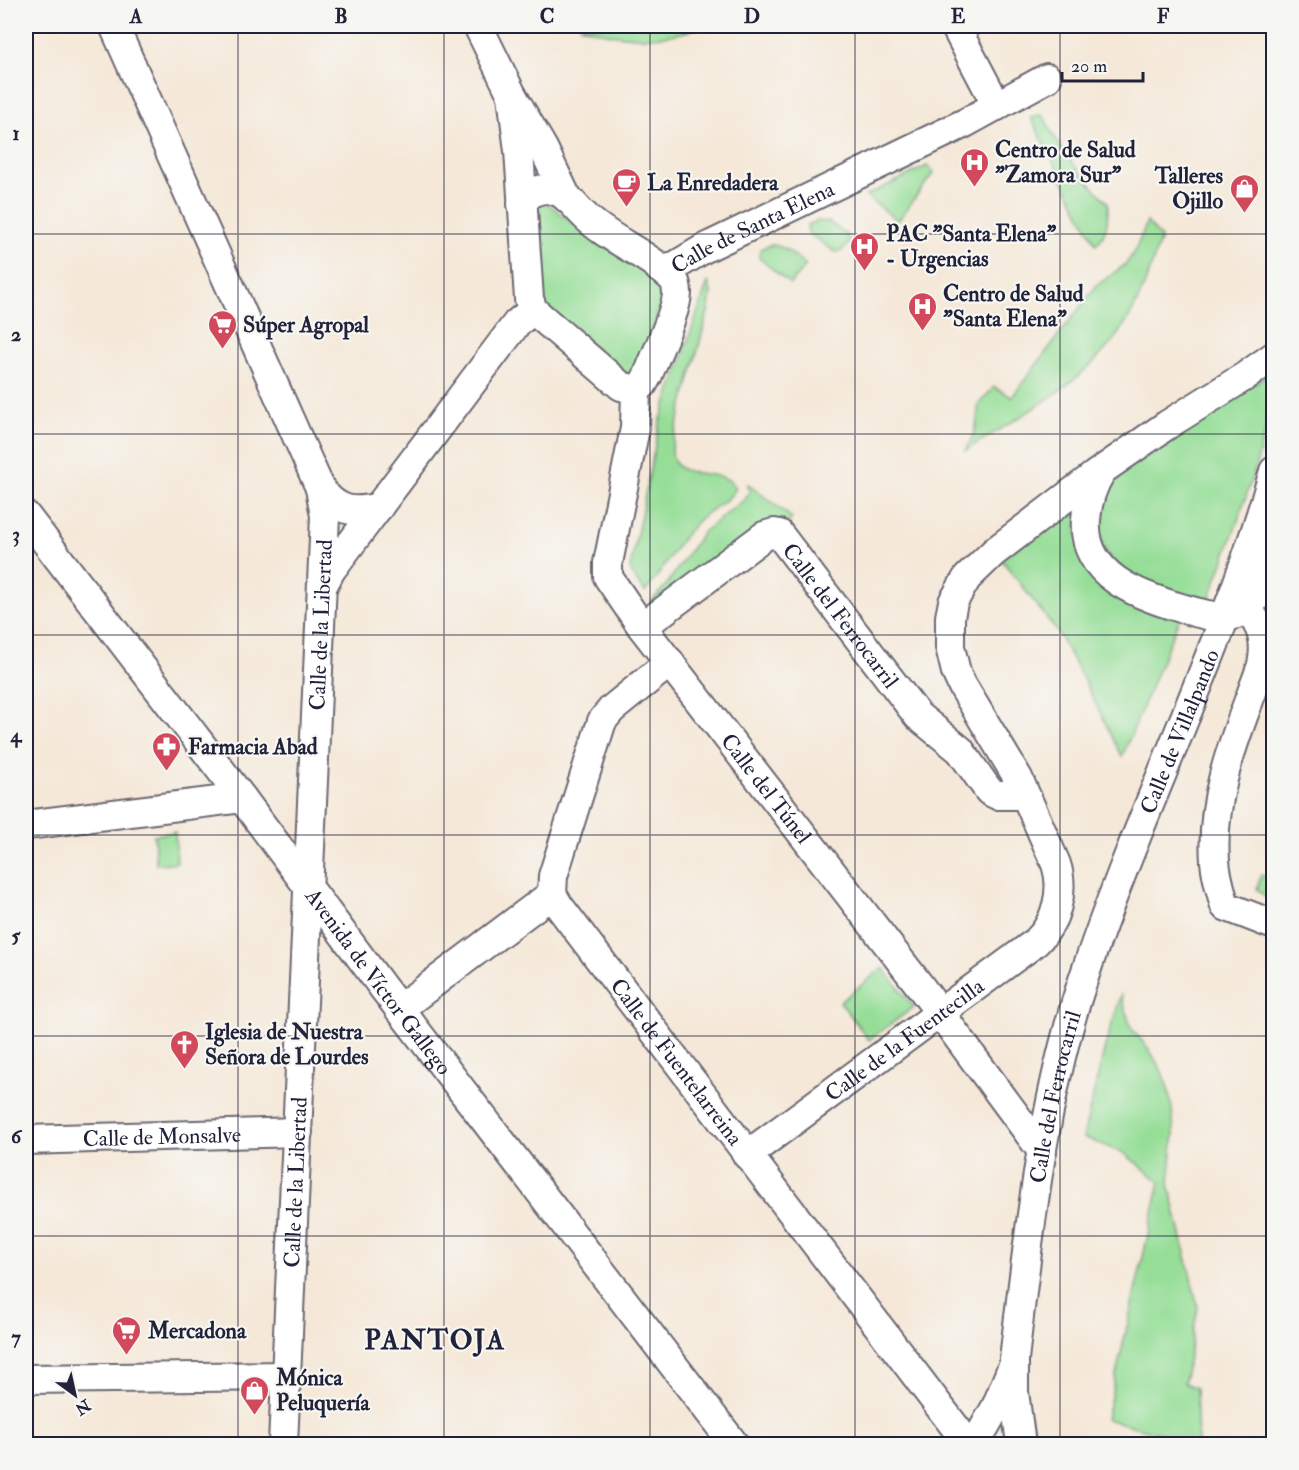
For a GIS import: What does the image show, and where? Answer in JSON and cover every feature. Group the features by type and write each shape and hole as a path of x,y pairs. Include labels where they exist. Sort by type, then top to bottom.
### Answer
{"street":[{"path":"114,26 320,488 328,499 351,511 364,511 379,507"},
{"path":"478,26 567,198"},
{"path":"955,26 997,106"},
{"name":"Calle de Santa Elena","path":"660,269 675,266 705,248 997,106 1047,78"},
{"path":"512,95 519,151 529,299 533,309 621,386 636,390"},
{"path":"522,204 526,196 533,191 541,189 560,192 590,221 660,269"},
{"name":"Calle de Santa Elena","path":"636,390 648,375 677,296 677,286 674,280 660,269"},
{"path":"321,590 331,570 518,323 533,309"},
{"path":"1025,795 1010,764 956,672 950,647 952,610 958,591 980,565 1102,471 1183,414 1274,356"},
{"name":"Calle del Túnel","path":"636,390 635,428 608,563 608,577 642,627 940,1013 1042,1150"},
{"path":"1102,471 1088,502 1086,524 1088,545 1098,563 1117,581 1144,596 1195,612 1235,613 1262,630 1265,653 1231,749 1217,810 1214,838 1215,863 1225,906 1274,925"},
{"name":"Calle de Villalpando","path":"1133,844 1235,613 1248,552 1274,471"},
{"name":"Calle de la Libertad","path":"283,1444 325,516 320,488"},
{"name":"Avenida de Víctor Gallego","path":"26,516 242,798 399,1009 734,1444"},
{"name":"Calle del Ferrocarril","path":"642,627 764,536 779,534 918,716 960,750 989,791 1001,796 1025,795"},
{"name":"Calle de Villalpando","path":"1235,613 1259,591 1274,555"},
{"path":"399,1009 552,894 553,876 602,721 612,709 670,662"},
{"name":"Calle de la Fuentecilla","path":"747,1155 1036,942 1050,926 1055,916 1058,869 1025,795"},
{"path":"26,825 242,798"},
{"name":"Calle del Ferrocarril","path":"1021,1444 1014,1392 1014,1359 1042,1150 1054,1085 1072,1017 1133,844"},
{"name":"Calle de Fuentelarreina","path":"552,894 747,1155 968,1444"},
{"name":"Calle de Monsalve","path":"26,1140 298,1132"},
{"name":"Calle del Ferrocarril","path":"975,1444 996,1407 1014,1359"},
{"path":"26,1379 286,1376"}],"green space":[{"path":"579,26 702,26 672,35 640,37 609,34"},
{"path":"1044,116 1064,152 1108,203 1105,231 1096,245 1031,118"},
{"path":"927,166 934,172 898,221 866,196"},
{"path":"536,202 547,203 571,222 666,286 641,368 632,375 626,374 541,301"},
{"path":"817,221 829,222 848,236 849,243 842,251 835,252 808,233 807,225"},
{"path":"1147,222 1161,238 1138,300 1113,341 1076,378 965,451 975,429 978,405 994,387 1012,397 1096,286 1126,264 1135,251"},
{"path":"770,245 785,249 806,265 790,284 759,258 760,249"},
{"path":"708,282 711,292 709,308 673,441 673,456 677,465 685,470 719,476 729,480 736,488 727,500 697,521 645,592 630,568 660,422"},
{"path":"1273,371 1270,407 1256,465 1207,605 1118,571 1097,537 1096,524 1112,476"},
{"path":"748,484 792,518 789,523 765,522 654,605 651,602 667,584 702,533 745,499 749,492"},
{"path":"1079,500 1077,534 1180,617 1122,757 1056,630 1001,559"},
{"path":"175,832 177,863 156,864 154,835"},
{"path":"1261,875 1273,878 1273,904 1257,889"},
{"path":"883,968 914,1007 869,1040 840,1002"},
{"path":"1121,995 1131,1028 1160,1067 1168,1088 1172,1109 1174,1132 1169,1184 1198,1307 1184,1383 1196,1388 1198,1444 1106,1419 1160,1182 1125,1154 1083,1137 1105,1047"}],"place":[{"name":"Centro de Salud \"Zamora Sur\"","path":"974,188"},
{"name":"La Enredadera","path":"626,208"},
{"name":"Talleres Ojillo","path":"1244,214"},
{"name":"PAC \"Santa Elena\" - Urgencias","path":"865,272"},
{"name":"Centro de Salud \"Santa Elena\"","path":"922,332"},
{"name":"Súper Agropal","path":"222,350"},
{"name":"Farmacia Abad","path":"167,772"},
{"name":"Iglesia de Nuestra Señora de Lourdes","path":"184,1070"},
{"name":"Mercadona","path":"127,1356"},
{"name":"Mónica Peluquería","path":"255,1416"}],"district":[{"name":"PANTOJA","path":"435,1339"}]}
